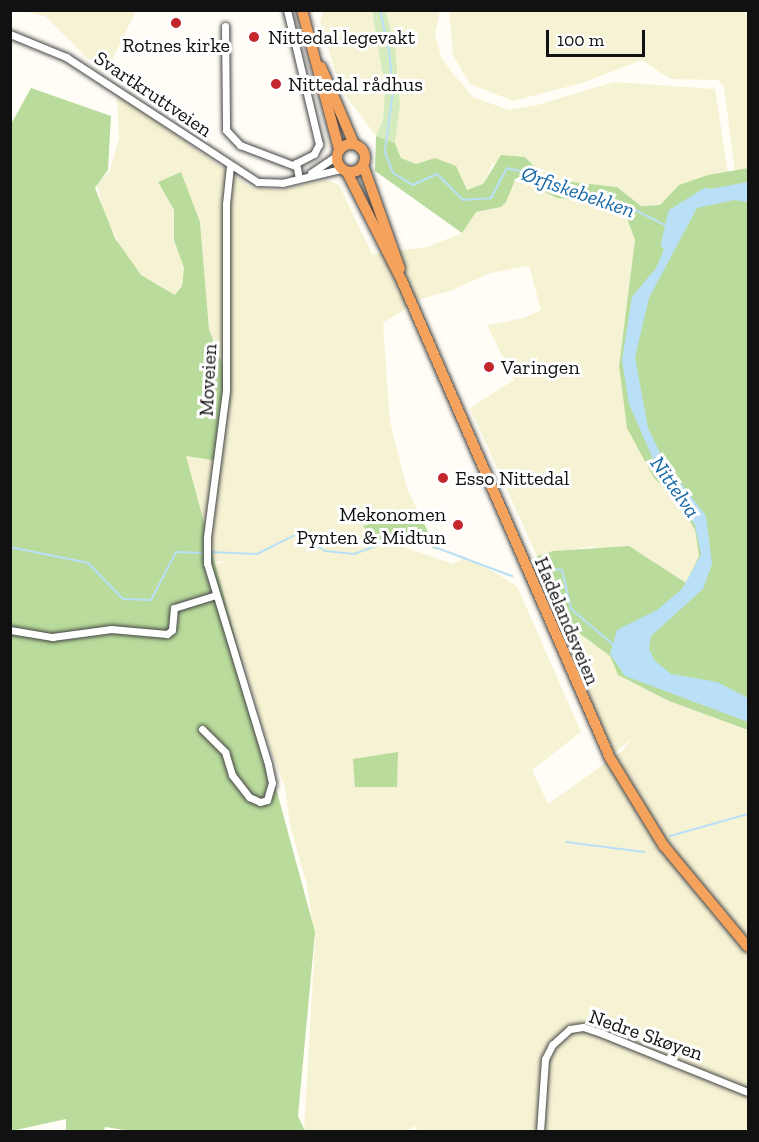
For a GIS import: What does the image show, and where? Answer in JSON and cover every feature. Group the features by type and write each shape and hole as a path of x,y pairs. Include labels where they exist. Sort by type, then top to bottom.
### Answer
{"highway":[{"path":"302,10 308,36 338,153 344,170 356,171 363,165 364,152 354,144 308,36"},
{"path":"338,153 354,144"},
{"name":"Hadelandsveien","path":"363,165 402,281"},
{"name":"Hadelandsveien","path":"344,170 402,281 610,758 664,846 748,947"}],"street":[{"path":"287,10 319,144 314,154 295,166"},
{"path":"225,26 226,130 240,146 295,166"},
{"name":"Svartkruttveien","path":"10,34 66,57 230,165 264,184 344,170"},
{"name":"Svartkruttveien","path":"309,175 338,153"},
{"name":"Moveien","path":"202,729 225,752 232,775 249,796 260,802 267,800 272,783 268,764 207,563 207,537 226,390 226,204 230,165"},
{"path":"295,166 299,178"},
{"path":"10,630 52,637 111,629 167,634 172,630 174,608 216,595"},
{"name":"Nedre Skøyen","path":"540,1131 545,1059 552,1045 570,1029 583,1027 629,1042 748,1092"}],"shaded area":[{"path":"136,10 108,68 87,58 45,16 21,11"},
{"path":"740,10 748,15 748,168 735,172 724,87 718,80 670,79 642,60 582,83 513,101 470,84 453,55 449,11"},
{"path":"323,11 372,11 385,88 383,120 376,136 341,90 320,22"},
{"path":"386,11 440,11 435,34 441,57 450,70 473,97 509,110 537,105 614,82 715,89 728,173 679,185 660,205 641,206 617,187 563,181 542,174 525,157 492,164 483,184 467,190 459,174 435,158 416,164 401,158 395,143 400,104"},
{"path":"117,94 250,187 278,190 326,180 339,185 372,254 427,247 462,233 475,212 501,207 506,202 516,178 557,198 588,201 625,212 635,240 619,366 654,478 678,501 695,530 699,556 686,583 592,546 537,556 470,408 514,380 487,325 524,318 541,310 529,266 490,273 450,291 421,299 383,323 390,422 407,489 417,509 364,525 380,547 401,546 453,564 464,558 477,562 517,586 581,732 532,770 548,804 621,752 633,738 614,753 562,632 571,627 610,656 618,675 669,701 748,730 748,1131 420,1132 414,1126 408,1131 304,1131 315,942 307,885 290,825 285,787 265,735 215,565 225,561 207,563 199,537 186,455 218,461 227,377 209,329 200,222 158,183 174,210 174,240 184,268 182,286 175,295 141,275 126,256 105,216 97,185 110,170 119,138"}],"green space":[{"path":"372,11 386,11 395,48 400,104 395,143 376,136 383,120 385,88"},
{"path":"31,88 111,116 108,170 95,188 115,238 141,275 175,295 182,286 184,268 174,240 174,210 158,182 181,172 200,222 209,329 227,377 219,461 186,456 315,932 298,1116 305,1131 138,1132 105,1127 104,1131 66,1131 66,1119 11,1131 10,126"},
{"path":"376,136 395,143 401,158 416,164 435,158 456,166 467,190 483,184 501,155 525,157 542,174 563,181 617,187 641,206 660,205 679,185 708,175 748,168 748,730 669,701 618,675 610,656 571,627 562,632 542,581 534,570 537,556 553,551 629,546 686,583 699,556 695,530 678,501 654,478 627,428 619,366 635,240 625,213 588,201 557,198 516,178 506,202 501,207 476,212 462,233 375,171"},
{"path":"417,509 437,550 415,540 389,541 380,547 363,526"},
{"path":"398,752 397,787 355,787 353,759"}],"water":[{"name":"Nittelva","path":"748,182 748,202 734,200 697,208 649,298 635,357 648,428 664,461 706,516 712,564 703,589 651,636 649,649 655,661 671,674 717,682 748,698 748,722 625,676 610,654 617,630 657,610 682,589 701,555 695,525 657,468 629,404 622,360 632,297 656,268 680,213 704,190"}],"waterway":[{"name":"Ørfiskebekken","path":"380,10 389,50 393,90 385,152 393,173 413,185 437,174 463,200 491,198 507,168 528,173 539,183 615,200 673,229"},
{"name":"Nittelva","path":"667,244 674,214 706,194"},
{"path":"209,552 257,554 297,534 325,551 354,554 389,541 416,540 512,576"},
{"path":"10,547 88,563 123,599 151,600 176,552 202,553"},
{"path":"533,567 562,570 571,609 615,646"},
{"path":"670,836 748,814"},
{"path":"566,842 644,852"}],"place":[{"name":"Rotnes kirke","path":"176,23"},
{"name":"Nittedal legevakt","path":"254,37"},
{"name":"Nittedal rådhus","path":"276,84"},
{"name":"Varingen","path":"489,367"},
{"name":"Esso Nittedal","path":"443,478"},
{"name":"Mekonomen Pynten & Midtun","path":"458,525"}]}
